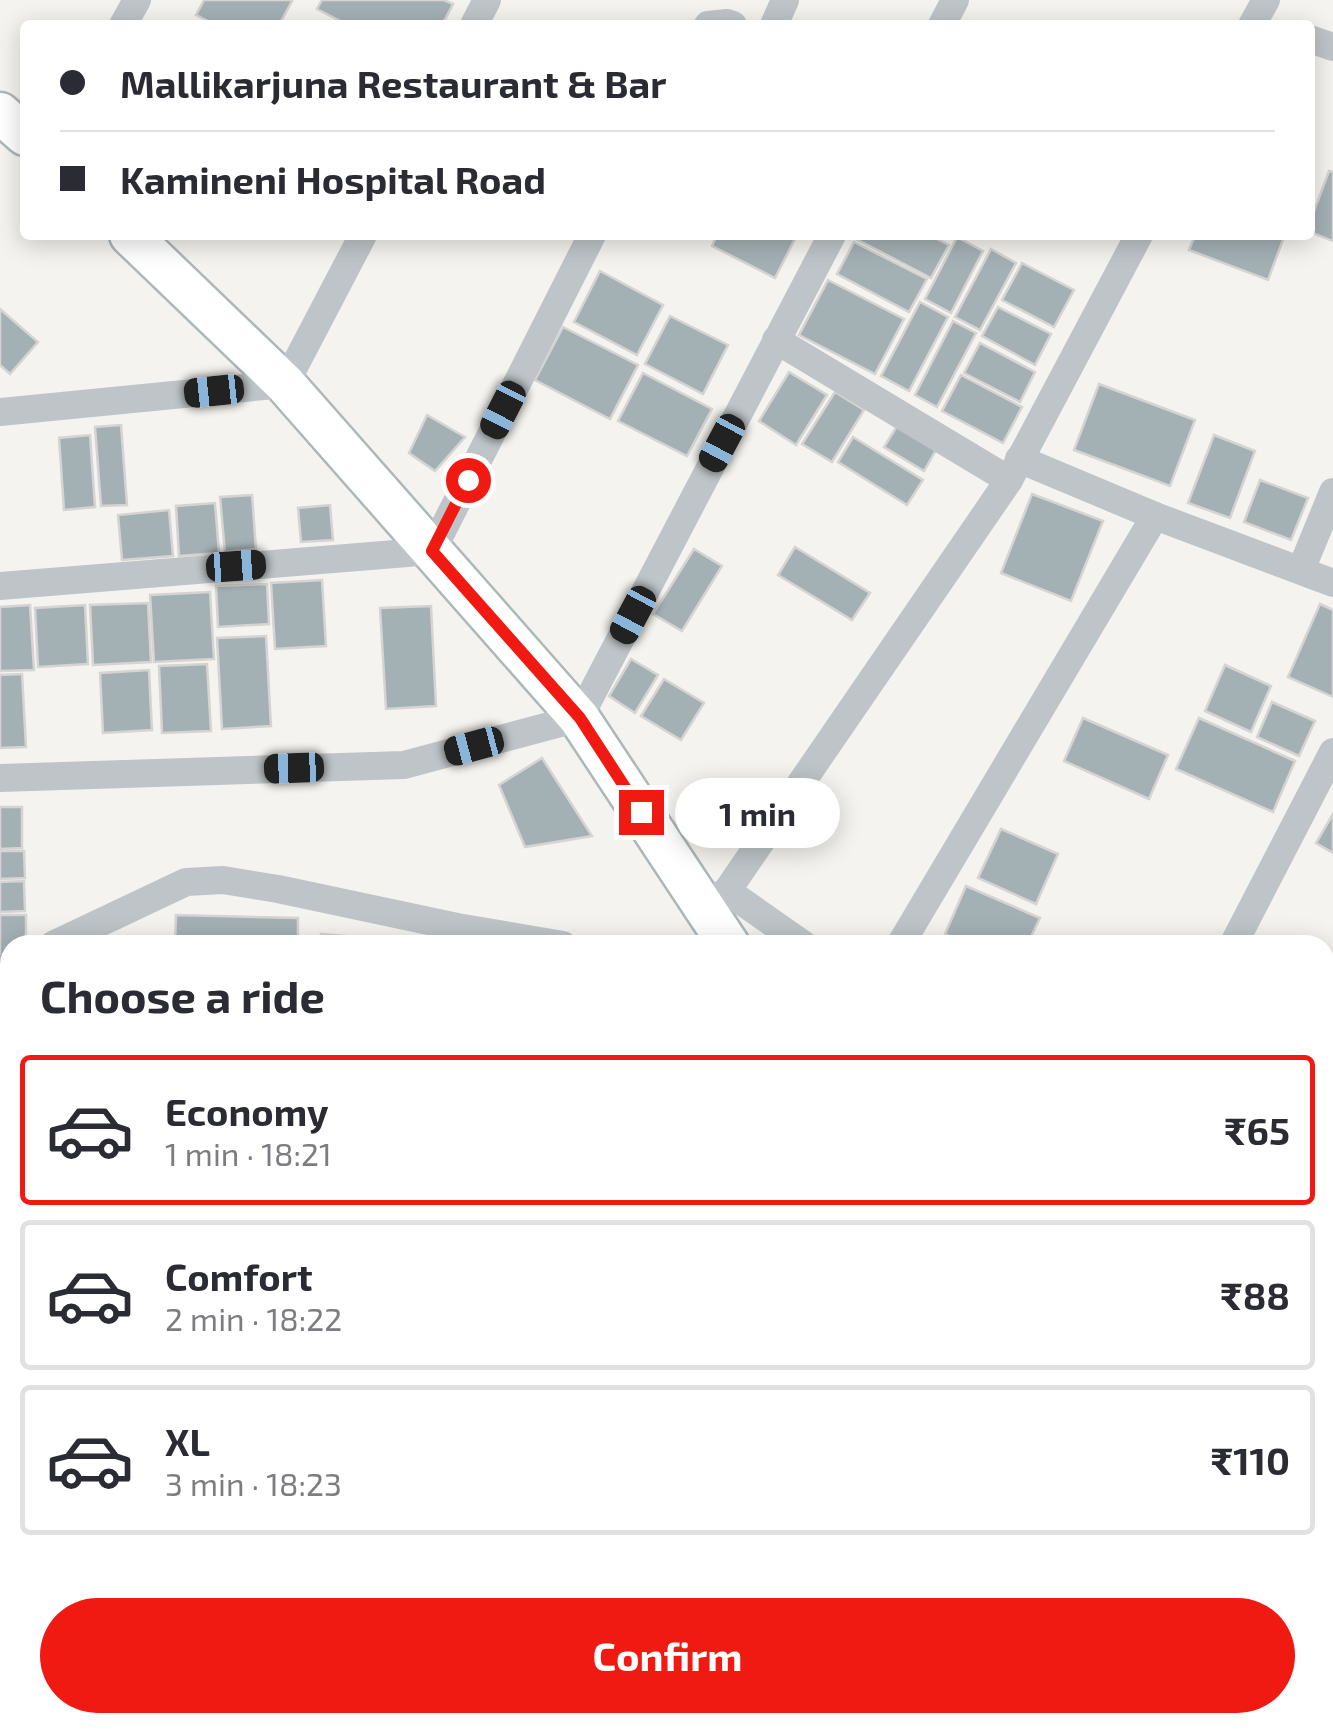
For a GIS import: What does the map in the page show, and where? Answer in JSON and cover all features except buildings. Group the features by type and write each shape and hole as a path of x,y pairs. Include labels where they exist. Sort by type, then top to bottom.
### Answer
{"street":[{"path":"0,113 20,131"},
{"path":"135,240 284,384 580,718 715,899 727,935"},
{"path":"284,384 360,240"},
{"path":"432,551 589,240"},
{"path":"0,778 404,765 580,718 829,240"},
{"path":"715,899 1014,470 1136,240"},
{"path":"776,340 1014,470 1155,516 1333,583"},
{"path":"0,412 284,384"},
{"path":"1302,570 1333,492"},
{"path":"906,935 1155,516"},
{"path":"0,586 432,551"},
{"path":"1238,935 1333,752"},
{"path":"74,935 186,882 223,880 266,887 452,935"},
{"path":"715,899 785,935"}],"route":[{"path":"468,480 432,551 580,718 641,812"}]}
